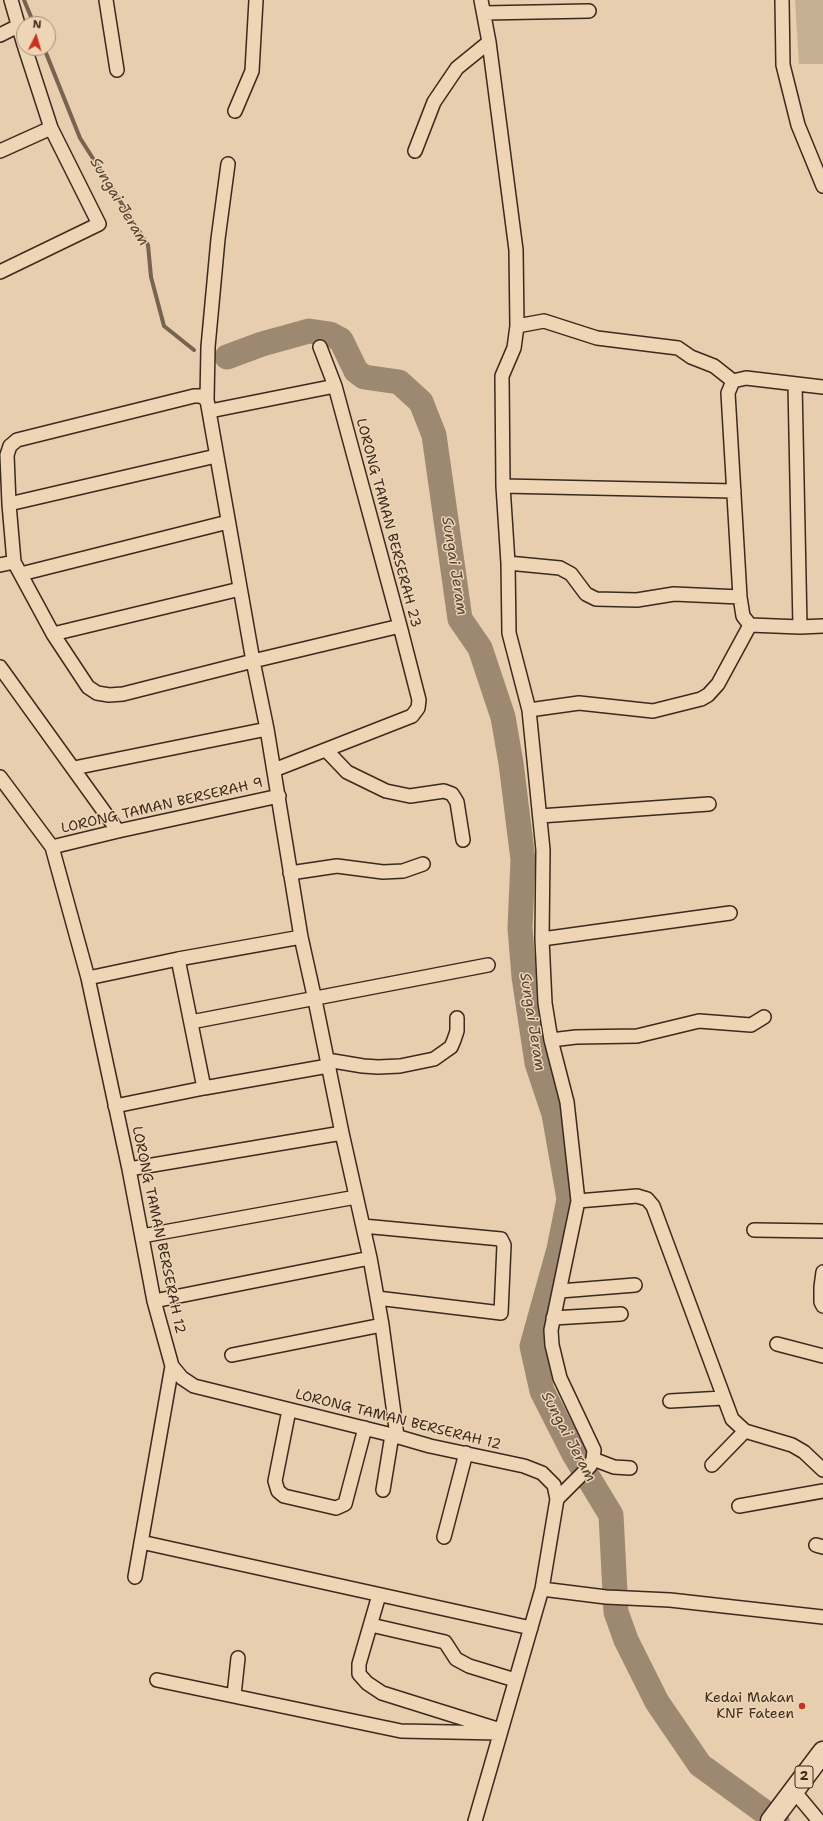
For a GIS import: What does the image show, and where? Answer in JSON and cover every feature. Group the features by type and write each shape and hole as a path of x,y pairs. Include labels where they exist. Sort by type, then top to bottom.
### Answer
{"highway":[{"name":"2","path":"771,1821 823,1752"}],"street":[{"path":"11,0 16,19"},
{"path":"106,0 117,70"},
{"path":"235,112 252,71 256,0"},
{"path":"475,1821 499,1731 542,1589 557,1499 592,1462 594,1450 560,1378 552,1345 551,1330 553,1318 578,1201 567,1102 550,1040 545,1003 542,939 543,850 529,710 509,633 508,563 503,486 502,376 514,348 517,326 516,250 489,42 481,0"},
{"path":"782,0 783,65 798,125 823,186"},
{"path":"484,13 589,11"},
{"path":"0,35 16,27"},
{"path":"415,151 434,102 457,68 489,42"},
{"path":"0,272 99,224 51,128 27,56"},
{"path":"0,152 51,128"},
{"path":"228,164 218,239 208,353 208,406 253,661 279,796 301,937 316,1000 327,1063 370,1258 382,1325 395,1435 383,1490"},
{"path":"517,326 544,322 597,338 678,348 691,357 714,366 733,381"},
{"name":"LORONG TAMAN BERSERAH 23","path":"320,347 335,386 419,700 418,708 412,716 326,750"},
{"path":"733,381 746,378 823,387"},
{"path":"733,381 728,393 740,597 743,616 750,625 800,627 823,626"},
{"path":"795,384 800,627"},
{"path":"208,406 335,386"},
{"path":"208,406 201,396 194,396 17,440 10,446 7,455 8,504 14,562 53,634 88,687 97,693 110,695 123,694 400,626"},
{"path":"8,504 216,456"},
{"path":"503,486 734,490"},
{"path":"21,574 228,522"},
{"path":"0,565 14,562"},
{"path":"508,563 560,568 571,574 586,594 596,599 637,600 674,594 740,597"},
{"path":"53,634 240,589"},
{"path":"529,710 579,703 653,711 701,699 708,695 718,684 750,625"},
{"path":"0,667 118,831"},
{"path":"74,768 267,729"},
{"path":"274,770 326,750 347,772 386,791 410,796 444,791 452,794 457,802 463,840"},
{"name":"LORONG TAMAN BERSERAH 12","path":"0,777 52,847 88,978 129,1170 154,1301 172,1366 182,1378 194,1386 395,1435 430,1446 524,1466 542,1473 554,1485 557,1499"},
{"name":"LORONG TAMAN BERSERAH 9","path":"52,847 279,796"},
{"path":"540,816 710,804"},
{"path":"290,873 337,866 383,872 404,871 423,864"},
{"path":"542,939 730,913"},
{"path":"88,978 178,959 301,937"},
{"path":"178,959 204,1088"},
{"path":"191,1022 316,1000 488,965"},
{"path":"550,1040 576,1037 637,1036 695,1022 751,1026 764,1017"},
{"path":"115,1106 327,1063 363,1066 417,1064 434,1059 450,1047 457,1032 457,1018"},
{"path":"129,1170 342,1133"},
{"path":"578,1201 637,1196 646,1199 653,1206 732,1419 745,1431 792,1445 804,1452 823,1470"},
{"path":"142,1236 356,1197"},
{"path":"363,1226 501,1239 504,1245 501,1314 377,1298"},
{"path":"754,1230 823,1231"},
{"path":"154,1301 370,1258"},
{"path":"823,1272 821,1287 821,1302 823,1306"},
{"path":"560,1290 635,1285"},
{"path":"553,1318 621,1314"},
{"path":"232,1355 382,1325"},
{"path":"777,1344 823,1356"},
{"path":"135,1578 172,1366"},
{"path":"670,1402 723,1398"},
{"path":"289,1410 274,1481 278,1491 284,1496 336,1508 345,1504 365,1428"},
{"path":"712,1465 745,1431"},
{"path":"444,1537 466,1453"},
{"path":"592,1462 614,1467 630,1468"},
{"path":"739,1506 823,1491"},
{"path":"141,1542 531,1628"},
{"path":"542,1589 606,1597 670,1600 823,1617"},
{"path":"379,1595 359,1664 359,1674 367,1684 382,1693 499,1731"},
{"path":"371,1625 445,1642 456,1659 469,1666 515,1680"},
{"path":"234,1695 238,1658"},
{"path":"156,1680 234,1695 401,1731 499,1731"},
{"path":"789,1796 819,1821"}],"shaded area":[{"path":"795,0 823,0 823,64 799,64"}],"waterway":[{"name":"Sungai Jeram","path":"24,0 31,16"},
{"name":"Sungai Jeram","path":"47,56 80,138 148,245 151,277 164,326 194,350"},
{"name":"Sungai Jeram","path":"227,357 262,344 309,331 330,334 341,340 356,371 364,377 399,382 421,402 434,435 460,619 480,648 503,717 511,763 523,860 520,928 524,977 537,1063 554,1114 569,1199 559,1249 532,1346 542,1391 574,1454 611,1515 616,1612 626,1640 657,1702 700,1765 777,1821"}],"place":[{"name":"Kedai Makan KNF Fateen","path":"802,1706"}]}
